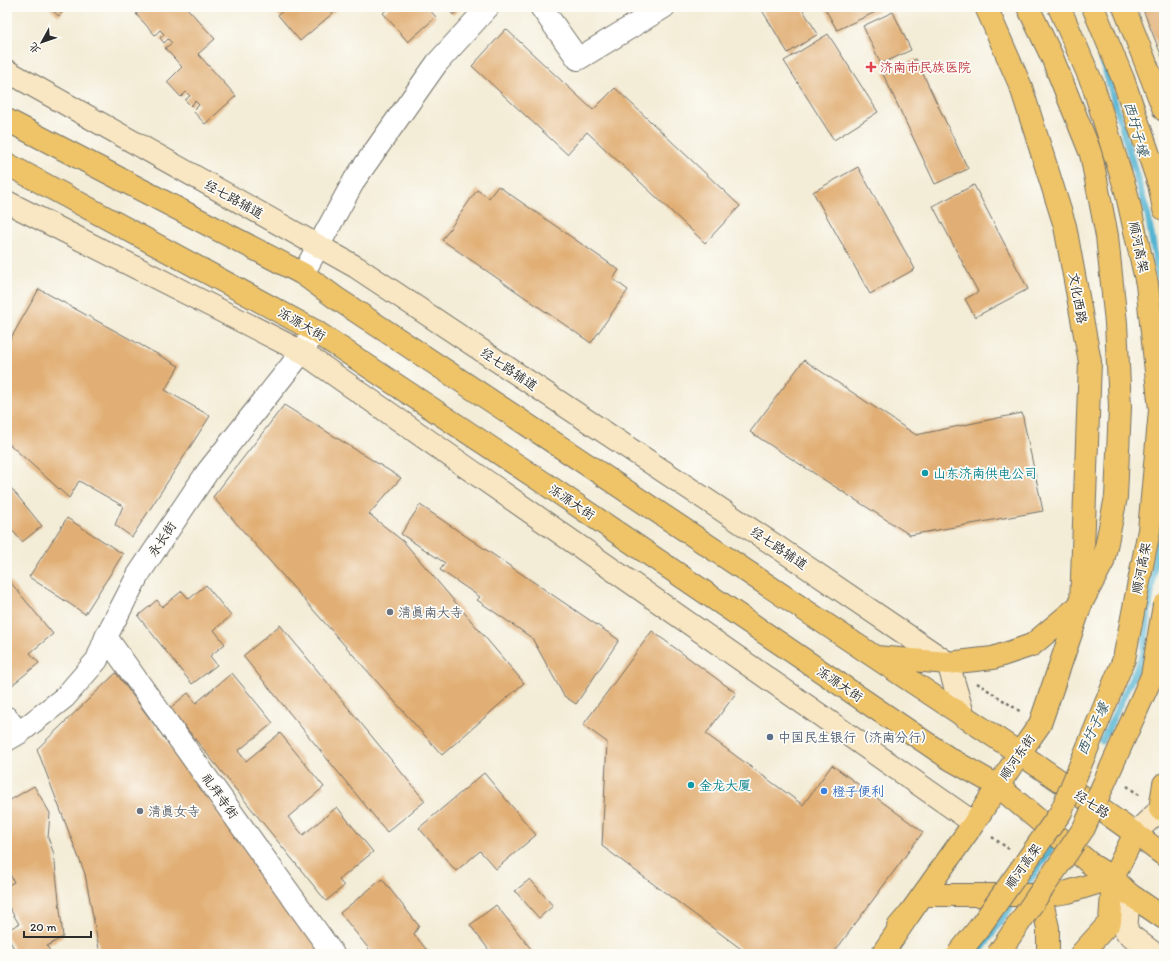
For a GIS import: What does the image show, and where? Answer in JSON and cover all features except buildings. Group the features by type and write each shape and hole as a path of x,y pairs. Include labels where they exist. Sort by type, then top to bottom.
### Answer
{"main road":[{"name":"文化西路","path":"986,7 1021,87 1065,226 1090,362 1084,557 1081,604"},
{"path":"875,657 948,663 993,658 1032,644 1081,604 1103,562 1116,496 1120,407 1116,323 1107,236 1091,154 1052,57 1028,7"},
{"name":"顺河高架","path":"958,954 979,928 1061,812 1124,659 1149,530 1160,410 1147,284 1126,191 1094,86 1059,7"},
{"path":"1093,7 1123,79 1159,184 1164,209"},
{"path":"1124,7 1164,110"},
{"path":"7,120 303,274 336,298 1019,754"},
{"name":"泺源大街","path":"7,164 315,331 556,491 950,759 998,786 1092,865 1113,878"},
{"name":"顺河东街","path":"876,954 923,895 974,823 1040,724 1081,604"},
{"path":"1000,952 1084,828 1152,676 1164,605"},
{"name":"经七路","path":"1019,754 1164,855"},
{"path":"1163,809 1164,784"},
{"path":"1081,954 1110,922 1113,878 1135,834"},
{"path":"923,895 1048,895 1068,892 1113,878"},
{"path":"1113,878 1129,894 1164,918"},
{"path":"1032,895 1043,906 1048,928 1048,954"},
{"path":"882,954 910,913"}],"street":[{"path":"303,274 355,179 437,63 488,7"},
{"path":"541,7 578,58 664,7"},
{"path":"1131,7 1164,87"},
{"name":"经七路辅道","path":"7,71 356,267 773,544 948,663"},
{"path":"7,202 302,352 974,823"},
{"name":"永长街","path":"11,730 65,697 97,660 106,638 138,574 208,471 302,352 315,331"},
{"name":"礼拜寺街","path":"106,638 333,954"},
{"path":"948,663 964,717"},
{"path":"1135,834 1163,809"},
{"path":"1129,894 1126,932 1154,954"}],"path":[{"path":"948,663 1040,724"}],"waterway":[{"name":"西圩子壕","path":"1099,48 1148,216 1164,308"},
{"name":"西圩子壕","path":"1162,506 1164,490"},
{"name":"西圩子壕","path":"1102,741 1143,655 1157,544"},
{"name":"西圩子壕","path":"1022,891 1048,854 1056,837"},
{"name":"西圩子壕","path":"978,954 1016,899"}],"place":[{"name":"济南市民族医院","path":"871,67"},
{"name":"山东济南供电公司","path":"925,473"},
{"name":"清真南大寺","path":"390,612"},
{"name":"中国民生银行（济南分行）","path":"770,737"},
{"name":"金龙大厦","path":"691,785"},
{"name":"橙子便利","path":"824,791"},
{"name":"清真女寺","path":"140,811"}]}
